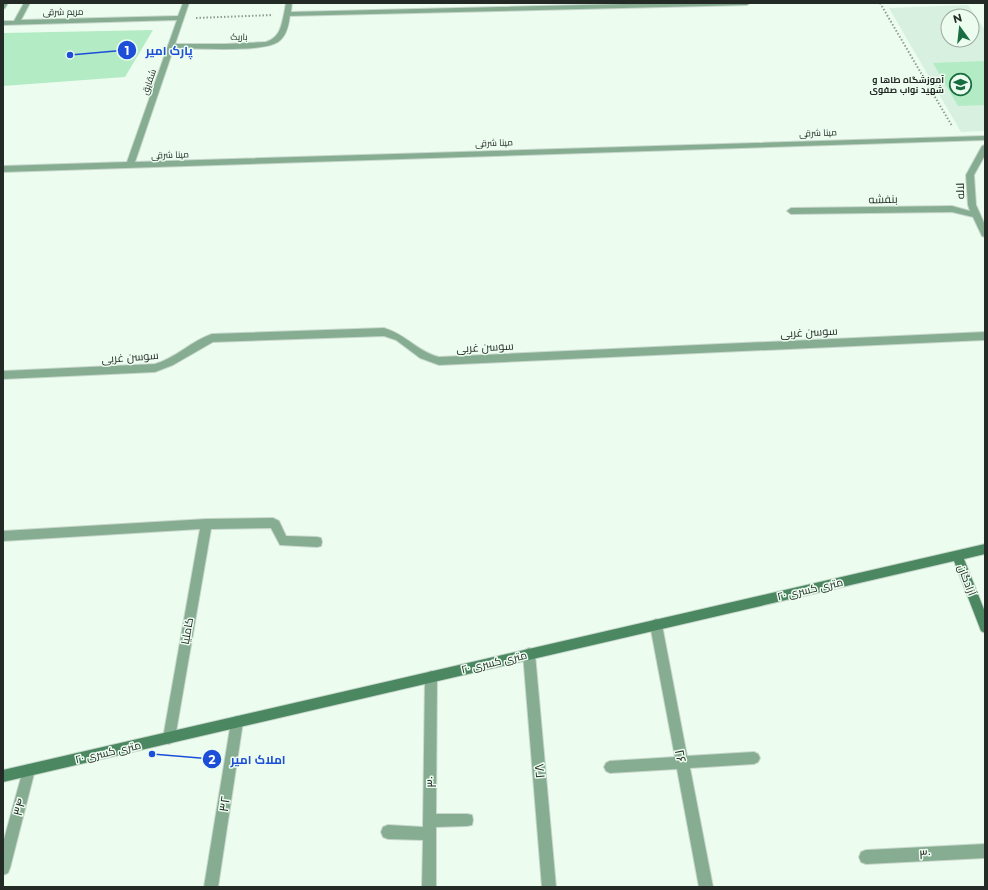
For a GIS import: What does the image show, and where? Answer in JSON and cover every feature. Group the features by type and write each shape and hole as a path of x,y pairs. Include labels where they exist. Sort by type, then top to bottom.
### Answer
{"main road":[{"name":"۲۰ متری کسری","path":"3,776 985,549"},
{"name":"آزادگان","path":"957,555 985,627"}],"street":[{"path":"3,8 5,3"},
{"path":"18,22 27,3"},
{"name":"شقایق","path":"130,166 186,3"},
{"name":"باریک","path":"171,46 259,46 274,41 284,31 289,3"},
{"path":"287,14 748,3"},
{"name":"مریم شرقی","path":"3,23 182,18"},
{"name":"مینا شرقی","path":"3,169 985,138"},
{"name":"لاله","path":"985,148 970,175 972,205 985,234"},
{"name":"بنفشه","path":"790,211 952,209 976,215"},
{"name":"سوسن غربی","path":"3,375 154,368 165,366 202,341 212,338 384,332 393,334 403,339 421,355 430,360 439,361 985,336"},
{"path":"3,536 206,524 273,523 276,526 280,538 284,541 317,542"},
{"name":"کاملیا","path":"169,738 206,524"},
{"name":"۲۶","path":"656,625 706,887"},
{"name":"۲۸","path":"529,654 549,887"},
{"name":"۳۰","path":"429,887 431,677"},
{"name":"۳۲","path":"211,887 237,722"},
{"path":"610,767 754,758"},
{"name":"۳۴","path":"3,868 29,770"},
{"path":"430,821 467,820"},
{"path":"388,832 430,834"},
{"name":"۳۰","path":"866,857 985,851"}],"path":[{"path":"880,3 960,138"},
{"path":"182,18 287,14"}],"shaded area":[{"name":"آموزشگاه طاها و شهید نواب صفوی","path":"968,5 970,8 940,8 940,48 980,48 980,23 985,30 985,131 961,132 889,8"}],"green space":[{"path":"153,30 125,77 3,86 3,33"},
{"path":"985,61 985,105 958,106 933,63"}],"place":[{"name":"پارک امیر","path":"70,55"},
{"name":"آموزشگاه طاها و شهید نواب صفوی","path":"960,85"},
{"name":"املاک امیر","path":"152,754"}]}
